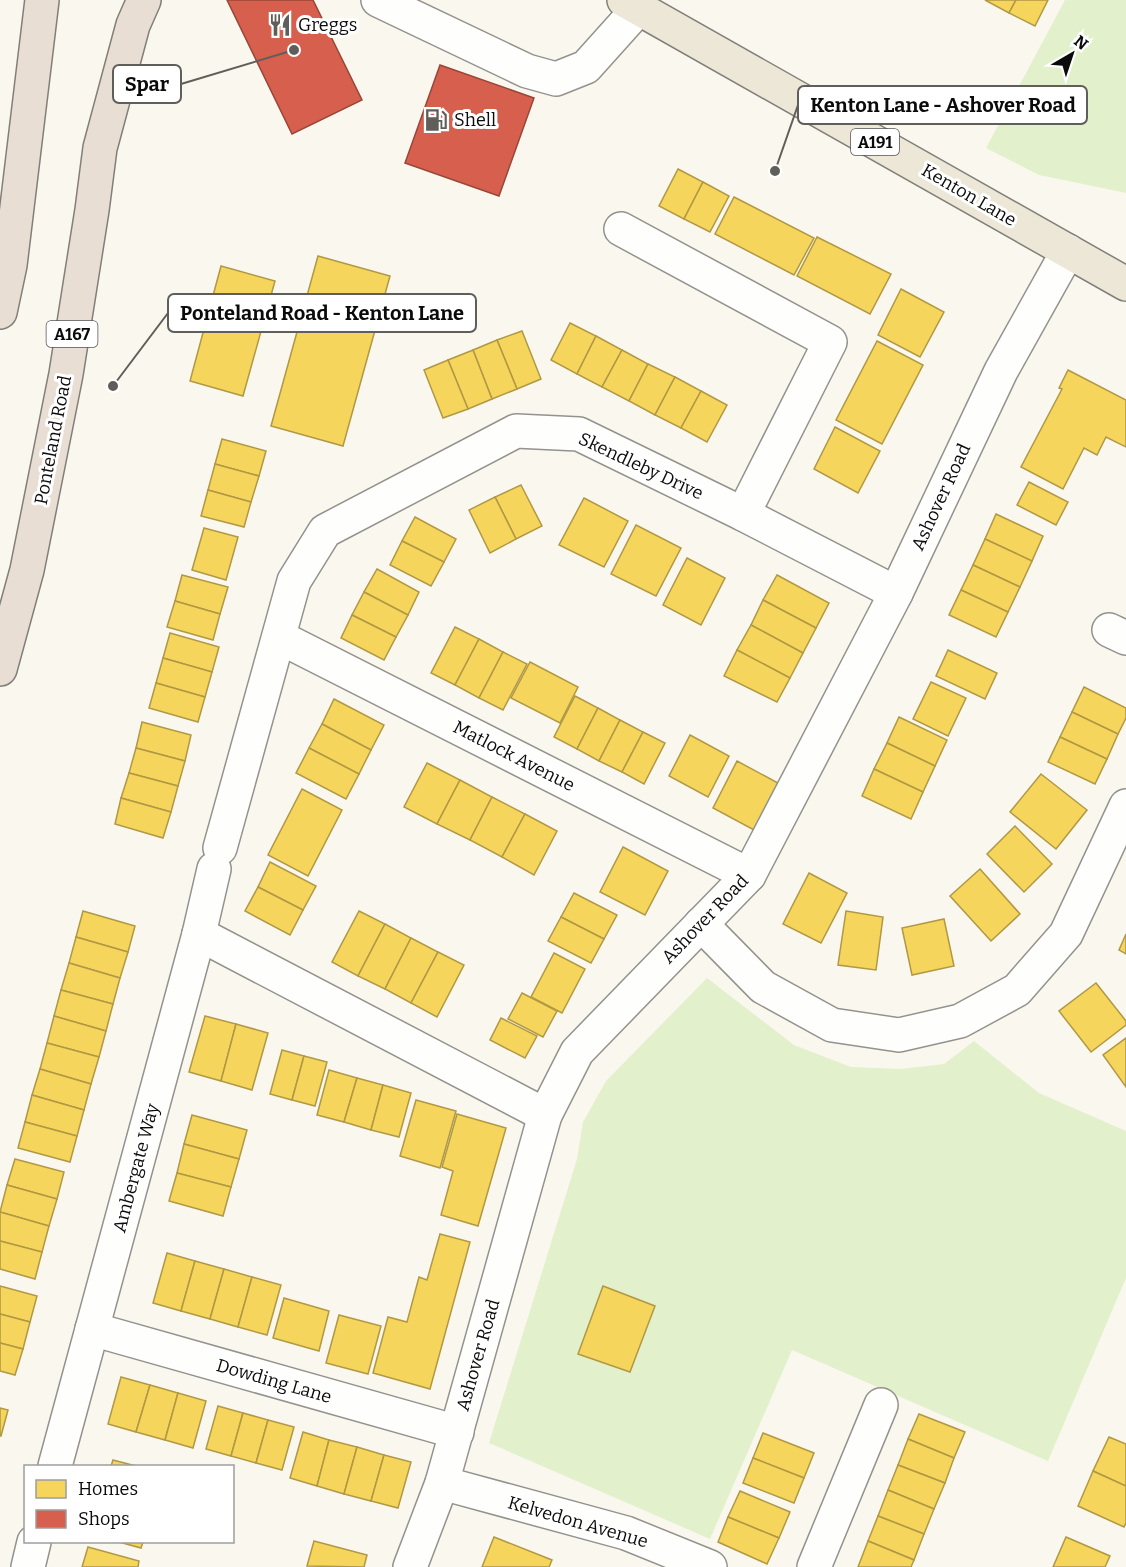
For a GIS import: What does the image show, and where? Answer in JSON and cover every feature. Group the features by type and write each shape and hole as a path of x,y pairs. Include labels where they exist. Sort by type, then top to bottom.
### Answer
{"highway":[{"path":"0,312 10,265 42,0"},
{"name":"Ponteland Road","path":"0,669 27,570 66,374 100,148 133,26 144,0"}],"main road":[{"name":"Kenton Lane","path":"632,4 1126,284"}],"street":[{"path":"378,0 527,71 556,79 586,67 632,4"},
{"path":"621,229 830,342 743,514"},
{"name":"Ashover Road","path":"410,1567 442,1483 545,1115 577,1052 749,875 896,593 1001,372 1068,251"},
{"name":"Skendleby Drive","path":"279,637 294,581 325,531 516,431 579,434 743,514 896,593"},
{"name":"Ambergate Way","path":"56,1465 199,934 217,858 279,637"},
{"name":"Matlock Avenue","path":"279,637 749,875"},
{"path":"701,924 762,987 832,1025 899,1035 960,1021 1017,990 1066,934 1126,806"},
{"path":"199,934 545,1115"},
{"name":"Dowding Lane","path":"92,1329 457,1432"},
{"path":"814,1567 881,1405"},
{"name":"Kelvedon Avenue","path":"442,1483 626,1533 710,1567"},
{"path":"28,1567 34,1543"}],"green space":[{"path":"1065,0 1126,0 1126,193 1039,175 986,148"},
{"path":"707,978 794,1045 851,1067 901,1069 944,1064 974,1041 1039,1093 1126,1131 1126,1278 1048,1461 792,1350 710,1539 489,1443 577,1159 583,1122 606,1081"}],"building: Homes":[{"path":"985,0 1016,0 1009,13"},
{"path":"1016,0 1048,0 1035,26 1009,13"},
{"path":"678,169 703,182 684,219 659,206"},
{"path":"703,182 729,196 710,232 684,219"},
{"path":"734,197 814,238 794,275 715,234"},
{"path":"817,237 891,274 870,314 797,276"},
{"path":"318,256 390,276 343,446 271,426"},
{"path":"221,266 275,281 243,396 190,381"},
{"path":"901,289 944,312 920,357 878,335"},
{"path":"570,323 596,336 577,374 551,360"},
{"path":"522,331 541,379 517,389 497,340"},
{"path":"596,336 622,350 602,387 577,374"},
{"path":"497,340 517,389 492,399 473,350"},
{"path":"877,341 923,365 882,444 836,420"},
{"path":"473,350 492,399 468,409 448,360"},
{"path":"622,350 648,364 629,401 602,387"},
{"path":"448,360 468,409 443,418 424,370"},
{"path":"648,364 675,377 655,415 629,401"},
{"path":"1068,370 1126,400 1126,447 1106,437 1097,455 1084,448 1063,489 1021,467 1062,389 1059,388"},
{"path":"675,377 701,391 681,428 655,415"},
{"path":"701,391 727,405 707,442 681,428"},
{"path":"835,427 880,451 858,493 814,469"},
{"path":"222,439 266,451 259,476 215,464"},
{"path":"215,464 259,476 251,502 208,490"},
{"path":"1029,482 1068,502 1056,525 1017,505"},
{"path":"521,485 542,526 516,539 495,497"},
{"path":"208,490 251,502 244,527 201,516"},
{"path":"495,497 516,539 490,553 469,510"},
{"path":"584,498 628,521 604,567 559,545"},
{"path":"996,514 1043,536 1032,561 985,539"},
{"path":"415,517 456,539 444,562 402,541"},
{"path":"636,525 681,548 656,596 611,574"},
{"path":"204,528 238,537 226,580 192,570"},
{"path":"985,539 1032,561 1020,587 973,565"},
{"path":"402,541 444,562 431,586 390,565"},
{"path":"687,558 725,578 701,625 663,605"},
{"path":"973,565 1020,587 1008,612 961,590"},
{"path":"377,569 419,592 408,615 364,592"},
{"path":"182,575 228,587 220,614 175,601"},
{"path":"777,575 829,603 816,628 763,600"},
{"path":"961,590 1008,612 996,637 949,615"},
{"path":"364,592 408,615 396,637 352,615"},
{"path":"763,600 816,628 803,653 751,625"},
{"path":"175,601 220,614 213,640 167,627"},
{"path":"352,615 396,637 384,660 341,638"},
{"path":"751,625 803,653 790,678 737,650"},
{"path":"455,627 479,639 455,685 431,673"},
{"path":"170,633 219,647 212,672 163,658"},
{"path":"479,639 503,652 479,698 455,685"},
{"path":"737,650 790,678 777,702 724,676"},
{"path":"948,650 997,673 985,699 936,676"},
{"path":"503,652 527,664 503,710 479,698"},
{"path":"163,658 212,672 205,697 156,683"},
{"path":"530,662 578,687 560,723 511,698"},
{"path":"931,682 966,698 948,736 913,719"},
{"path":"156,683 205,697 198,722 149,708"},
{"path":"1084,687 1126,708 1126,718 1118,734 1072,712"},
{"path":"575,696 598,708 577,749 554,737"},
{"path":"334,699 384,725 371,750 322,724"},
{"path":"598,708 620,720 599,761 577,749"},
{"path":"1072,712 1118,734 1107,759 1060,737"},
{"path":"899,717 947,740 935,766 887,743"},
{"path":"620,720 643,732 622,772 599,761"},
{"path":"142,722 191,735 185,761 136,748"},
{"path":"322,724 371,750 359,774 309,748"},
{"path":"643,732 665,743 644,784 622,772"},
{"path":"690,735 729,756 708,797 669,776"},
{"path":"1060,737 1107,759 1095,784 1048,762"},
{"path":"887,743 935,766 923,792 874,769"},
{"path":"136,748 185,761 178,786 129,773"},
{"path":"309,748 359,774 346,799 296,773"},
{"path":"737,761 778,783 754,830 713,808"},
{"path":"427,763 460,780 437,824 404,807"},
{"path":"874,769 923,792 911,819 862,796"},
{"path":"129,773 178,786 171,812 121,798"},
{"path":"1041,774 1087,810 1056,849 1010,812"},
{"path":"460,780 492,797 470,840 437,824"},
{"path":"302,789 342,810 308,876 268,855"},
{"path":"492,797 525,814 502,857 470,840"},
{"path":"121,798 171,812 163,838 115,824"},
{"path":"525,814 557,831 534,875 502,857"},
{"path":"1015,826 1052,864 1024,892 987,854"},
{"path":"623,847 668,871 645,915 600,892"},
{"path":"270,862 316,886 303,910 258,887"},
{"path":"980,869 1020,914 991,941 950,896"},
{"path":"809,873 847,893 821,943 783,924"},
{"path":"258,887 303,910 290,935 245,911"},
{"path":"574,893 617,915 604,939 561,917"},
{"path":"83,911 135,926 128,952 76,937"},
{"path":"359,911 385,924 358,976 332,962"},
{"path":"846,911 883,917 876,970 838,965"},
{"path":"561,917 604,939 591,963 548,941"},
{"path":"944,919 954,966 912,975 902,928"},
{"path":"385,924 411,938 385,989 358,976"},
{"path":"1126,934 1126,954 1119,950"},
{"path":"76,937 128,952 120,978 69,963"},
{"path":"411,938 438,952 411,1003 385,989"},
{"path":"438,952 464,965 437,1017 411,1003"},
{"path":"554,953 585,969 562,1013 531,997"},
{"path":"69,963 120,978 113,1004 61,990"},
{"path":"1096,983 1126,1021 1126,1025 1091,1052 1059,1011"},
{"path":"61,990 113,1004 106,1031 54,1016"},
{"path":"522,993 557,1011 543,1037 508,1019"},
{"path":"54,1016 106,1031 99,1057 47,1043"},
{"path":"205,1016 236,1024 221,1081 189,1072"},
{"path":"501,1018 537,1036 525,1058 490,1040"},
{"path":"236,1024 268,1033 252,1090 221,1081"},
{"path":"1126,1038 1126,1087 1103,1055"},
{"path":"47,1043 99,1057 91,1084 40,1069"},
{"path":"282,1050 304,1056 292,1100 270,1094"},
{"path":"304,1056 327,1062 315,1106 292,1100"},
{"path":"40,1069 91,1084 84,1110 32,1095"},
{"path":"329,1070 357,1078 344,1122 317,1115"},
{"path":"357,1078 383,1085 371,1130 344,1122"},
{"path":"383,1085 411,1093 399,1137 371,1130"},
{"path":"32,1095 84,1110 77,1136 25,1122"},
{"path":"416,1100 456,1111 440,1168 400,1156"},
{"path":"457,1114 506,1128 478,1226 441,1215 453,1171 442,1167"},
{"path":"192,1115 247,1130 239,1159 184,1144"},
{"path":"25,1122 77,1136 70,1162 18,1148"},
{"path":"184,1144 239,1159 231,1187 177,1173"},
{"path":"15,1159 64,1172 57,1199 7,1185"},
{"path":"177,1173 231,1187 223,1216 169,1201"},
{"path":"7,1185 57,1199 49,1226 0,1212"},
{"path":"0,1212 49,1226 42,1252 0,1241"},
{"path":"440,1234 470,1242 430,1389 373,1373 388,1317 407,1322 419,1277 427,1280"},
{"path":"0,1241 42,1252 35,1279 0,1269"},
{"path":"167,1253 195,1261 181,1311 153,1303"},
{"path":"195,1261 224,1269 210,1319 181,1311"},
{"path":"224,1269 252,1277 238,1327 210,1319"},
{"path":"252,1277 281,1285 267,1335 238,1327"},
{"path":"0,1286 37,1296 30,1322 0,1314"},
{"path":"603,1286 655,1306 630,1372 578,1354"},
{"path":"284,1298 329,1311 319,1351 273,1338"},
{"path":"0,1314 30,1322 23,1349 0,1343"},
{"path":"339,1315 381,1326 368,1374 326,1363"},
{"path":"0,1343 23,1349 15,1375 0,1371"},
{"path":"121,1377 150,1385 136,1432 108,1424"},
{"path":"150,1385 178,1393 165,1440 136,1432"},
{"path":"178,1393 206,1401 193,1448 165,1440"},
{"path":"218,1406 243,1413 231,1456 206,1449"},
{"path":"0,1408 8,1410 1,1436 0,1436"},
{"path":"243,1413 268,1420 256,1463 231,1456"},
{"path":"919,1414 965,1432 954,1458 908,1439"},
{"path":"268,1420 294,1427 282,1470 256,1463"},
{"path":"303,1432 329,1440 317,1486 290,1478"},
{"path":"763,1433 814,1453 804,1478 753,1458"},
{"path":"1109,1437 1126,1444 1126,1486 1093,1471"},
{"path":"908,1439 954,1458 945,1483 898,1465"},
{"path":"329,1440 357,1447 344,1494 317,1486"},
{"path":"357,1447 384,1455 371,1501 344,1494"},
{"path":"384,1455 411,1462 398,1508 371,1501"},
{"path":"753,1458 804,1478 794,1503 743,1483"},
{"path":"113,1460 132,1465 111,1465"},
{"path":"898,1465 945,1483 934,1509 888,1490"},
{"path":"1093,1471 1126,1486 1126,1523 1124,1527 1078,1506"},
{"path":"888,1490 934,1509 924,1534 878,1516"},
{"path":"740,1491 790,1512 779,1538 728,1517"},
{"path":"878,1516 924,1534 914,1560 868,1541"},
{"path":"728,1517 779,1538 767,1564 718,1542"},
{"path":"494,1537 552,1560 549,1567 482,1567"},
{"path":"1066,1537 1110,1556 1105,1567 1053,1567"},
{"path":"314,1541 367,1555 364,1567 307,1566"},
{"path":"868,1541 914,1560 911,1567 858,1567"},
{"path":"123,1543 143,1543 141,1548"},
{"path":"88,1547 139,1561 138,1567 82,1567"}],"building: Shops":[{"path":"227,0 313,0 362,100 292,134"},
{"path":"440,65 534,98 499,196 405,163"}],"place":[{"name":"Greggs","path":"280,25"},
{"name":"Spar","path":"294,50"},
{"name":"Shell","path":"436,120"},
{"name":"Kenton Lane - Ashover Road","path":"775,171"},
{"name":"Ponteland Road - Kenton Lane","path":"113,386"}]}
